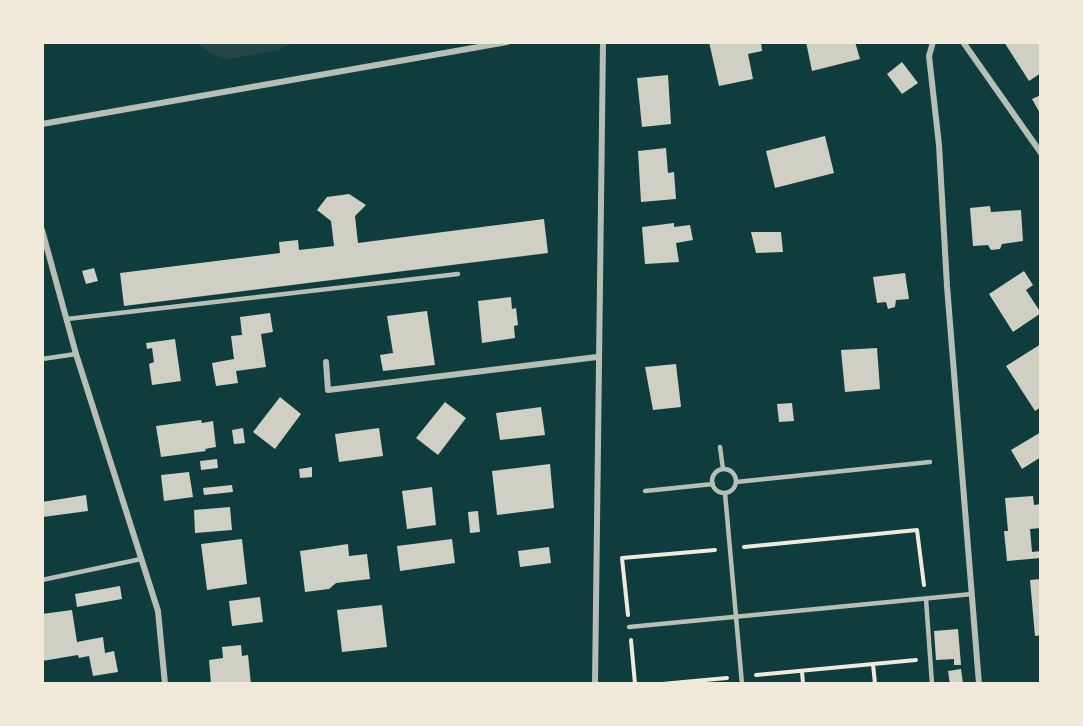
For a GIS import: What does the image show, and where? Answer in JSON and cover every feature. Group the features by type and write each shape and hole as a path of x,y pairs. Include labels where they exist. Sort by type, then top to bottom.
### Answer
{"street":[{"path":"42,124 507,42"},
{"path":"595,684 597,357 603,42"},
{"path":"933,42 929,56 939,145 946,286 979,684"},
{"path":"963,42 1041,153"},
{"path":"42,230 76,354 158,610 165,684"},
{"path":"326,362 328,390 597,357"}],"lane":[{"path":"67,319 458,274"},
{"path":"42,359 76,354"},
{"path":"720,447 723,469"},
{"path":"736,482 930,462"},
{"path":"723,469 733,472 736,482 730,492 725,493 715,489 714,474 723,469"},
{"path":"645,491 713,484"},
{"path":"725,493 742,684"},
{"path":"42,580 141,558"},
{"path":"629,627 972,594"},
{"path":"926,599 932,684"}],"path":[{"path":"635,684 622,558 917,530 926,599"},
{"path":"662,684 931,659"},
{"path":"873,664 875,684"},
{"path":"802,671 803,684"}],"shaded area":[{"path":"195,42 297,42 278,50 230,59 213,55"}],"building":[{"path":"709,42 761,42 762,51 748,54 753,79 719,86"},
{"path":"806,42 855,42 860,59 812,71"},
{"path":"1004,42 1041,42 1041,73 1029,81"},
{"path":"902,62 918,83 902,94 887,74"},
{"path":"668,75 671,124 642,127 637,78"},
{"path":"1041,95 1041,115 1032,99"},
{"path":"825,136 834,173 775,188 766,151"},
{"path":"666,148 668,173 674,172 676,199 641,202 638,151"},
{"path":"349,194 366,205 355,216 358,243 544,219 548,253 124,306 120,273 280,253 279,242 298,240 299,250 334,246 331,221 317,210 327,197"},
{"path":"990,206 991,212 1021,210 1023,241 1002,244 1000,249 991,250 988,245 973,246 970,208"},
{"path":"674,223 674,227 690,225 693,240 676,243 679,262 645,264 642,227"},
{"path":"751,232 781,232 783,252 756,253"},
{"path":"94,268 98,281 86,284 82,271"},
{"path":"1024,271 1033,285 1026,290 1041,313 1013,332 989,294"},
{"path":"905,273 909,299 896,300 895,307 888,309 886,302 877,303 873,277"},
{"path":"511,297 512,309 516,308 518,325 514,326 515,338 482,343 478,301"},
{"path":"427,311 435,365 383,371 380,355 393,353 387,316"},
{"path":"270,313 273,332 261,334 266,367 236,371 238,383 216,386 212,363 234,359 231,336 242,335 240,317"},
{"path":"175,339 181,381 152,385 149,364 154,362 152,348 147,349 146,343"},
{"path":"1041,344 1041,407 1035,411 1006,366"},
{"path":"877,348 880,389 845,392 841,350"},
{"path":"676,364 681,407 653,410 645,367"},
{"path":"280,397 301,414 275,449 253,432"},
{"path":"445,402 466,418 438,455 416,438"},
{"path":"792,403 794,421 779,422 777,404"},
{"path":"541,407 545,435 500,440 496,413"},
{"path":"201,420 202,423 213,421 216,447 205,449 206,451 161,457 156,426"},
{"path":"243,428 245,443 234,444 232,430"},
{"path":"379,428 383,456 339,462 335,434"},
{"path":"1041,432 1041,457 1022,469 1011,450"},
{"path":"217,459 218,468 201,470 200,461"},
{"path":"550,464 554,508 497,515 492,471"},
{"path":"312,467 312,477 300,478 299,469"},
{"path":"189,472 193,497 164,501 161,475"},
{"path":"232,485 233,492 204,495 203,488"},
{"path":"432,487 436,525 407,529 402,491"},
{"path":"86,495 88,511 43,517 42,502"},
{"path":"1033,496 1034,505 1041,504 1041,528 1030,529 1032,552 1041,551 1041,558 1007,561 1004,531 1008,531 1005,498"},
{"path":"230,507 232,530 195,533 194,510"},
{"path":"478,511 480,532 470,533 468,512"},
{"path":"242,539 247,584 207,590 201,544"},
{"path":"452,539 455,563 400,571 397,546"},
{"path":"348,544 349,556 367,554 370,579 336,583 329,589 305,592 300,551"},
{"path":"549,547 551,563 520,567 518,551"},
{"path":"1041,579 1041,635 1035,636 1030,580"},
{"path":"120,586 122,599 77,607 75,594"},
{"path":"260,597 263,622 232,626 229,601"},
{"path":"382,605 387,647 342,652 337,610"},
{"path":"72,610 77,642 103,637 105,653 114,651 118,672 93,676 89,656 79,658 78,655 42,661 42,614"},
{"path":"958,629 961,665 954,665 954,659 936,660 934,631"},
{"path":"241,645 242,656 248,655 251,684 211,684 209,660 223,658 222,647"},
{"path":"961,669 963,684 950,684 948,671"}]}
